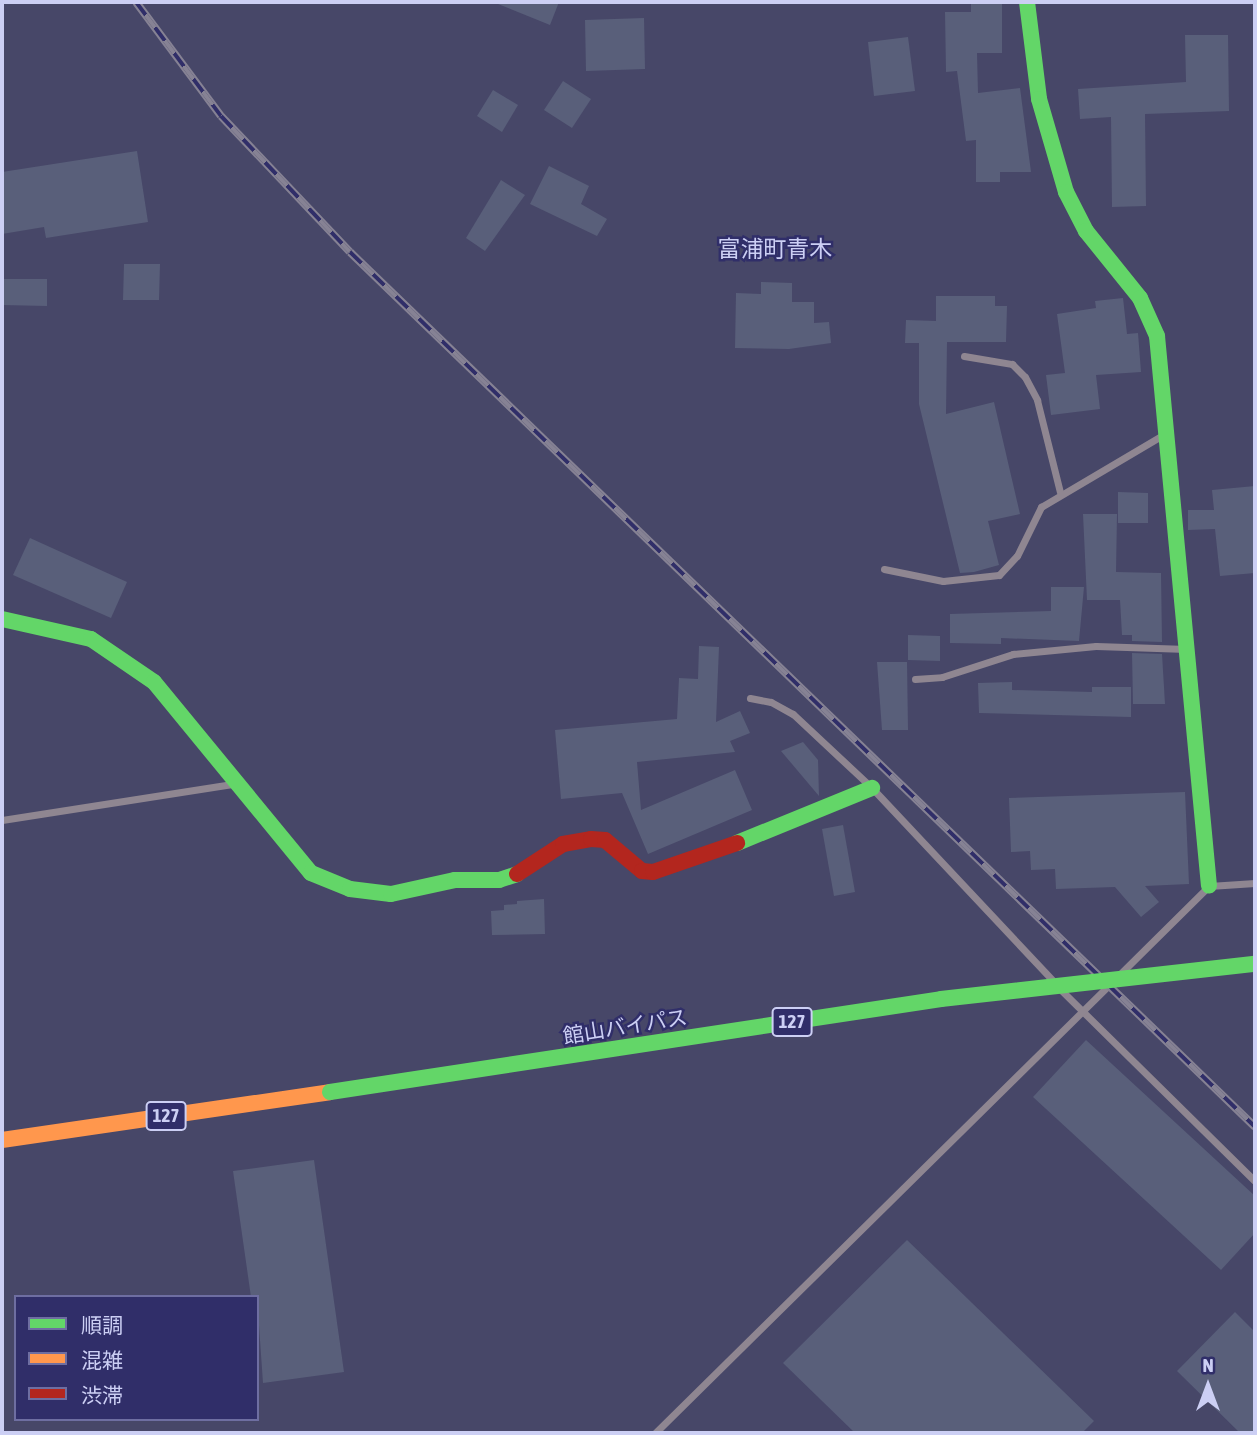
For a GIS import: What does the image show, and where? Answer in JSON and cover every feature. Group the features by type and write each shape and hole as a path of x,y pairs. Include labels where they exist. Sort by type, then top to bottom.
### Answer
{"main road":[{"path":"1027,2 1031,55 1052,150 1086,232 1140,298 1157,336 1209,886"},
{"path":"2,619 91,639 154,682 312,873 350,889 391,894 455,880 499,880 525,871 564,844 591,839 606,840 642,871 653,872 785,826 872,788"},
{"name":"館山バイパス","path":"2,1140 941,999 1255,964"}],"street":[{"path":"964,356 1012,364 1025,377 1037,400 1060,492"},
{"path":"884,569 943,580 999,575 1017,556 1041,507 1060,492 1166,432"},
{"path":"915,679 942,677 1013,654 1097,646 1187,649"},
{"path":"750,698 771,702 793,714 872,788 1082,1011 1255,1181"},
{"path":"2,820 237,783"},
{"path":"655,1433 1209,886 1255,883"}],"building":[{"path":"493,2 559,2 550,25"},
{"path":"971,2 1002,2 1002,53 977,53 978,93 1020,88 1031,172 1000,172 1000,182 976,182 976,140 966,141 957,71 946,72 945,12 971,12"},
{"path":"644,18 645,69 586,71 585,20"},
{"path":"1185,35 1228,35 1229,111 1145,114 1146,206 1112,207 1111,117 1080,119 1078,89 1186,82"},
{"path":"908,37 915,91 874,96 868,42"},
{"path":"563,81 591,99 572,128 544,110"},
{"path":"493,90 518,105 502,132 477,116"},
{"path":"137,151 148,222 46,238 44,227 2,234 2,172"},
{"path":"549,166 589,186 581,204 607,219 597,236 530,204"},
{"path":"501,180 525,195 485,251 466,238"},
{"path":"124,264 160,264 159,300 123,300"},
{"path":"2,279 47,279 47,306 2,305"},
{"path":"761,282 792,283 792,302 814,302 814,323 829,322 831,343 789,349 735,348 736,293 761,294"},
{"path":"936,296 995,296 995,306 1007,306 1006,342 947,342 946,414 994,402 1020,514 988,521 999,565 974,572 960,573 919,404 919,343 905,343 906,320 936,321"},
{"path":"1123,298 1127,334 1138,333 1141,372 1096,375 1100,409 1051,415 1046,375 1065,373 1057,314 1096,308 1095,301"},
{"path":"1255,486 1255,573 1220,576 1215,529 1188,530 1188,510 1214,510 1212,490"},
{"path":"1118,492 1148,493 1148,523 1118,523"},
{"path":"1083,514 1117,514 1116,572 1161,573 1162,642 1132,641 1132,635 1122,635 1120,600 1087,600"},
{"path":"30,538 127,582 111,618 13,575"},
{"path":"1051,587 1084,587 1079,641 1001,638 1001,644 950,643 950,614 1051,611"},
{"path":"908,635 940,636 940,661 908,660"},
{"path":"699,646 719,647 716,722 740,711 750,733 730,741 735,752 637,762 641,810 735,770 752,810 648,854 622,793 561,799 555,730 677,719 679,678 698,679"},
{"path":"1132,653 1162,654 1165,704 1133,704"},
{"path":"877,662 907,662 908,730 882,730"},
{"path":"1012,682 1012,690 1092,692 1092,687 1131,687 1131,717 979,713 978,683"},
{"path":"803,742 818,760 819,796 781,751"},
{"path":"1185,792 1189,884 1145,886 1159,902 1141,917 1115,887 1056,889 1055,869 1031,870 1030,851 1011,852 1009,798"},
{"path":"843,825 855,892 834,896 822,829"},
{"path":"544,899 545,934 492,935 491,911 504,910 504,905 517,904 517,901"},
{"path":"1086,1040 1255,1196 1255,1233 1221,1270 1033,1097"},
{"path":"314,1160 344,1372 263,1383 259,1295 251,1295 233,1171"},
{"path":"907,1240 1094,1421 1082,1433 855,1433 783,1363"},
{"path":"1235,1312 1255,1332 1255,1433 1240,1433 1177,1371"}],"railway":[{"path":"136,2 221,116 350,252 1255,1127"}],"traffic: fast":[{"path":"1027,2 1039,99 1066,192 1086,231 1140,298 1157,336 1209,886"},
{"path":"2,619 91,639 154,682 311,873 350,889 391,894 455,880 499,880 517,874"},
{"path":"737,843 872,788"},
{"path":"330,1092 941,999 1255,964"}],"traffic: slow":[{"path":"2,1140 330,1092"}],"traffic: jam":[{"path":"517,874 563,844 591,839 605,840 642,871 653,872 737,843"}],"district":[{"name":"富浦町青木","path":"775,249"}]}
